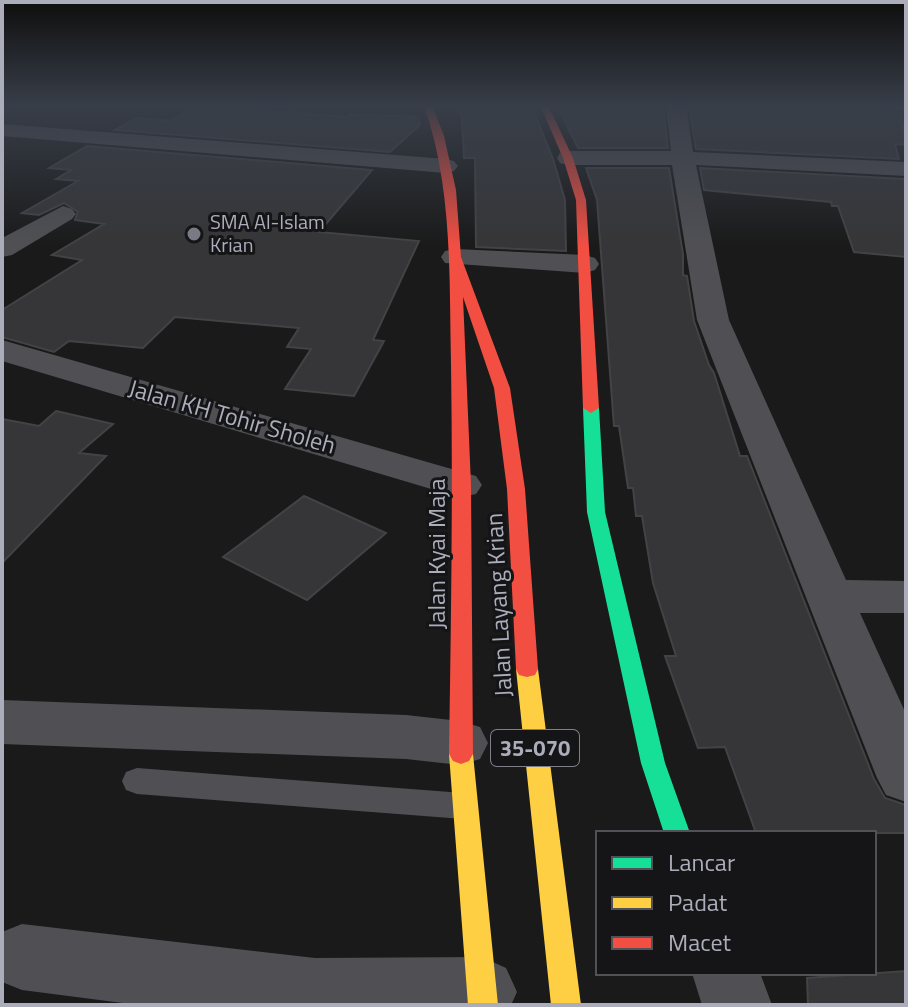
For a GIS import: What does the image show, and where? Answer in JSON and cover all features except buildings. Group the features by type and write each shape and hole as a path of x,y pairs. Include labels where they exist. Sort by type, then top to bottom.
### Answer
{"street":[{"path":"273,152 446,166"},
{"name":"Jalan Kyai Maja","path":"442,152 463,257 460,743 483,998"},
{"path":"565,152 581,200 575,263 596,512 653,763 676,831"},
{"path":"682,152 713,320 906,778"},
{"path":"568,158 683,158 906,169"},
{"path":"2,249 63,214"},
{"path":"463,257 575,263"},
{"name":"Jalan Layang Krian","path":"463,257 502,388 516,489 529,702 566,1005"},
{"name":"Jalan KH Tohir Sholeh","path":"2,350 462,485"},
{"path":"830,596 906,597"},
{"path":"2,722 406,737 460,743"},
{"path":"22,957 315,993 483,998"},
{"path":"727,975 737,1005"}],"lane":[{"path":"137,781 464,807"}],"traffic: fast":[{"path":"591,408 596,512 653,763 676,831"}],"traffic: slow":[{"path":"527,669 566,1005"},
{"path":"461,754 483,1005"}],"traffic: jam":[{"path":"443,152 451,190 455,257 502,388 516,489 527,669"},
{"path":"565,152 581,200 591,408"},
{"path":"455,257 462,485 461,754"}],"place":[{"name":"SMA Al-Islam Krian","path":"194,234"}]}
